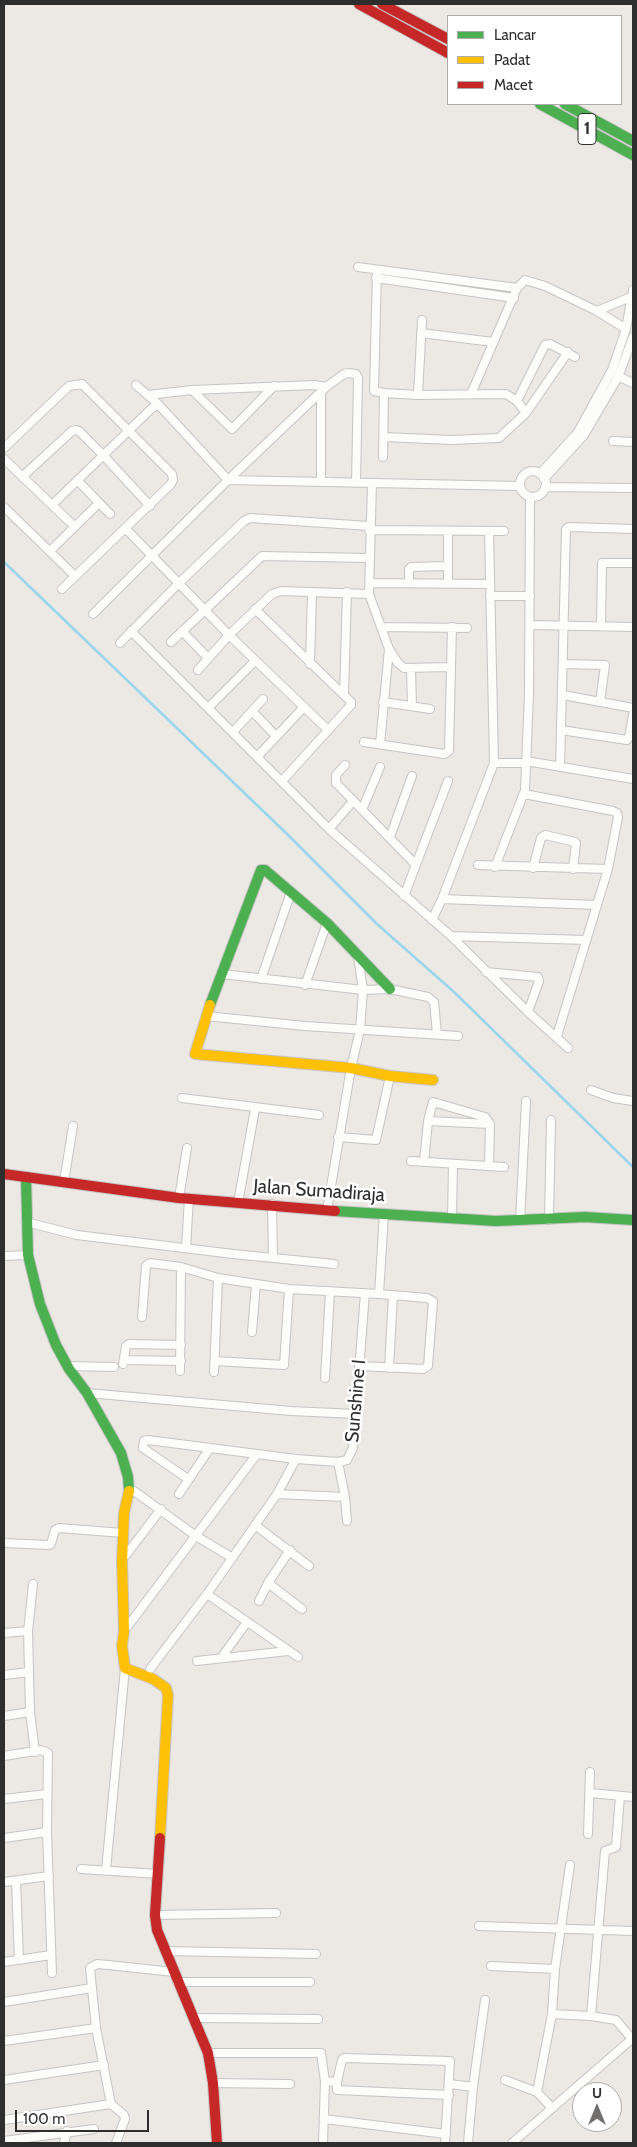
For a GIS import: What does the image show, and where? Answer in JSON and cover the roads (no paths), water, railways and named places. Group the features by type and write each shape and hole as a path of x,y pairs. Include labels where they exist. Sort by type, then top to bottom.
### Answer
{"main road":[{"path":"359,4 447,52"},
{"path":"382,4 447,38"},
{"name":"1","path":"542,105 633,155"},
{"name":"1","path":"567,105 633,141"},
{"path":"390,989 327,923 265,870 260,871 194,1052 196,1056 350,1068 390,1076 433,1080"},
{"name":"Jalan Sumadiraja","path":"4,1174 184,1198 327,1210 520,1221 585,1218 633,1220"},
{"path":"26,1177 28,1255 40,1304 56,1345 67,1366 88,1393 121,1453 130,1488 124,1512 123,1534 124,1631 122,1646 125,1668 153,1679 166,1688 168,1695 155,1914 157,1930 208,2053 213,2084 217,2143"}],"street":[{"path":"358,266 377,274 448,289 514,298"},
{"path":"377,274 450,279 517,288"},
{"path":"377,274 374,391 418,395 506,394 517,401 526,414"},
{"path":"448,289 450,279"},
{"path":"470,394 520,283 530,280 596,311 626,329"},
{"path":"596,311 633,294"},
{"path":"614,375 633,294"},
{"path":"418,395 422,320"},
{"path":"421,333 493,342"},
{"path":"633,337 614,375 578,432 543,480 538,496 530,497 524,493 520,486 524,475 532,472 543,480 633,488"},
{"path":"517,401 545,345 550,344 575,357"},
{"path":"384,437 451,440 499,438 526,414 568,352"},
{"path":"93,614 228,480 323,390 344,374 354,373 358,378 356,483"},
{"path":"614,375 633,383"},
{"path":"4,448 69,386 75,383 82,384 171,472 171,484 62,589"},
{"path":"148,395 192,390 274,386 316,385 323,390"},
{"path":"136,386 158,404 228,480 520,486"},
{"path":"192,390 232,429 274,386"},
{"path":"320,482 323,390"},
{"path":"383,457 384,393"},
{"path":"52,505 150,409 158,404"},
{"path":"22,477 72,431 76,430 150,506"},
{"path":"613,442 632,440"},
{"path":"4,459 74,526"},
{"path":"78,481 98,504 110,514"},
{"path":"372,483 369,528 369,594 389,649 400,666 412,669 450,667"},
{"path":"495,867 524,794 530,625 530,497"},
{"path":"50,551 98,504"},
{"path":"4,507 75,576"},
{"path":"120,643 244,520 250,518 369,528 504,531"},
{"path":"560,767 566,529 569,527 633,529"},
{"path":"126,529 229,635 327,730"},
{"path":"448,531 448,584"},
{"path":"432,920 442,899 494,763 489,531"},
{"path":"170,642 262,556 369,558"},
{"path":"601,626 602,563 633,563"},
{"path":"409,583 409,569 411,567 447,566"},
{"path":"370,583 490,584"},
{"path":"198,670 255,609 276,592 347,592 369,594"},
{"path":"344,695 347,592"},
{"path":"310,664 312,593"},
{"path":"490,596 530,596"},
{"path":"255,609 351,702 351,705 282,781"},
{"path":"530,625 633,627"},
{"path":"364,742 444,754 448,752 450,749 452,627"},
{"path":"381,628 467,628"},
{"path":"131,631 329,829 451,936 486,972 568,1048"},
{"path":"182,631 208,658"},
{"path":"380,744 389,649"},
{"path":"209,707 255,660"},
{"path":"563,664 605,665 600,702"},
{"path":"412,669 412,706"},
{"path":"563,695 633,708"},
{"path":"233,732 263,699"},
{"path":"384,702 430,709"},
{"path":"258,756 275,735 304,707"},
{"path":"253,712 275,735"},
{"path":"561,730 624,741 630,737 633,715"},
{"path":"494,763 526,762 633,779"},
{"path":"345,765 336,775 336,783 415,864"},
{"path":"362,810 380,767"},
{"path":"390,837 412,776"},
{"path":"404,896 448,781"},
{"path":"524,794 617,813 618,817 608,869 557,1036"},
{"path":"329,829 353,801"},
{"path":"533,868 542,838 545,836 576,843 573,869"},
{"path":"478,866 608,869"},
{"path":"261,979 291,892"},
{"path":"442,899 597,905"},
{"path":"305,985 327,923"},
{"path":"451,936 586,940"},
{"path":"327,1210 350,1068 360,1030 363,990 358,956"},
{"path":"486,972 538,977 539,981 528,1012"},
{"path":"222,974 305,985 363,990 390,989 431,999 434,1002 437,1034"},
{"path":"206,1016 360,1030 458,1036"},
{"path":"338,1137 376,1140 390,1076"},
{"path":"591,1090 613,1098 633,1101"},
{"path":"182,1098 254,1109 319,1116"},
{"path":"520,1221 526,1101"},
{"path":"424,1162 428,1121 433,1102 482,1114 490,1124 489,1166"},
{"path":"238,1203 254,1109"},
{"path":"549,1220 551,1120"},
{"path":"428,1121 490,1124"},
{"path":"64,1182 73,1126"},
{"path":"186,1248 184,1198 187,1148"},
{"path":"411,1161 504,1167"},
{"path":"452,1218 453,1164"},
{"path":"272,1204 273,1258"},
{"path":"379,1294 384,1214"},
{"path":"26,1222 77,1235 334,1264"},
{"path":"4,1256 28,1255"},
{"path":"142,1317 147,1263 181,1267 218,1278 289,1289 379,1294 427,1298 431,1300 433,1303 428,1366 423,1369 359,1366"},
{"path":"180,1371 181,1267"},
{"path":"214,1372 218,1278"},
{"path":"252,1332 256,1284"},
{"path":"215,1362 284,1365 289,1289"},
{"path":"325,1378 330,1292"},
{"name":"Sunshine I","path":"188,1479 143,1448 144,1441 296,1459 338,1462 347,1460 353,1448 365,1293"},
{"path":"389,1368 393,1296"},
{"path":"181,1345 128,1344 126,1346 124,1362 181,1361"},
{"path":"67,1366 114,1367"},
{"path":"88,1393 291,1411 356,1414"},
{"path":"179,1494 210,1448"},
{"path":"128,1626 257,1454"},
{"path":"150,1668 207,1594 231,1557 277,1494 296,1459"},
{"path":"338,1462 345,1497 347,1521"},
{"path":"134,1491 196,1536 231,1557"},
{"path":"277,1494 345,1497"},
{"path":"126,1555 161,1509"},
{"path":"255,1525 309,1566"},
{"path":"4,1543 49,1546 55,1530 59,1528 123,1534"},
{"path":"259,1601 268,1583 290,1550"},
{"path":"268,1583 302,1609"},
{"path":"33,1584 28,1631 30,1712 35,1752"},
{"path":"207,1594 298,1657"},
{"path":"221,1658 247,1622"},
{"path":"4,1633 28,1631"},
{"path":"197,1661 288,1651"},
{"path":"106,1870 125,1668"},
{"path":"4,1675 29,1672"},
{"path":"4,1716 30,1712"},
{"path":"4,1756 41,1750 48,1753 47,1832 52,1973"},
{"path":"588,1834 590,1772"},
{"path":"590,1793 633,1797"},
{"path":"4,1798 47,1794"},
{"path":"592,2016 605,1851 616,1847 620,1796"},
{"path":"4,1838 47,1832"},
{"path":"536,2092 552,2014 555,1969 570,1865"},
{"path":"81,1869 158,1874"},
{"path":"4,1882 49,1876"},
{"path":"16,1881 19,1960"},
{"path":"155,1914 276,1913"},
{"path":"479,1926 598,1928 633,1931"},
{"path":"166,1951 316,1954"},
{"path":"4,1962 51,1955"},
{"path":"118,2143 125,2119 124,2115 111,2104 96,2028 90,1968 97,1964 175,1977 310,1982"},
{"path":"491,1966 555,1969"},
{"path":"4,2002 92,1988"},
{"path":"468,2143 473,2086 485,2000"},
{"path":"512,2143 633,2038 616,2020 592,2016 552,2014"},
{"path":"194,2018 318,2019"},
{"path":"4,2041 96,2028"},
{"path":"208,2053 318,2052 322,2057 325,2081 323,2143"},
{"path":"445,2143 450,2084 451,2063 449,2061 344,2058 337,2082 337,2090 449,2095"},
{"path":"4,2080 104,2066"},
{"path":"505,2080 536,2092 552,2108"},
{"path":"325,2081 337,2082"},
{"path":"213,2084 290,2084"},
{"path":"450,2084 473,2086"},
{"path":"4,2120 111,2104"},
{"path":"324,2119 446,2134"},
{"path":"4,2141 25,2140 94,2129"},
{"path":"64,2143 67,2132"}],"waterway":[{"path":"4,562 286,833 377,924 454,992 633,1167"}]}
